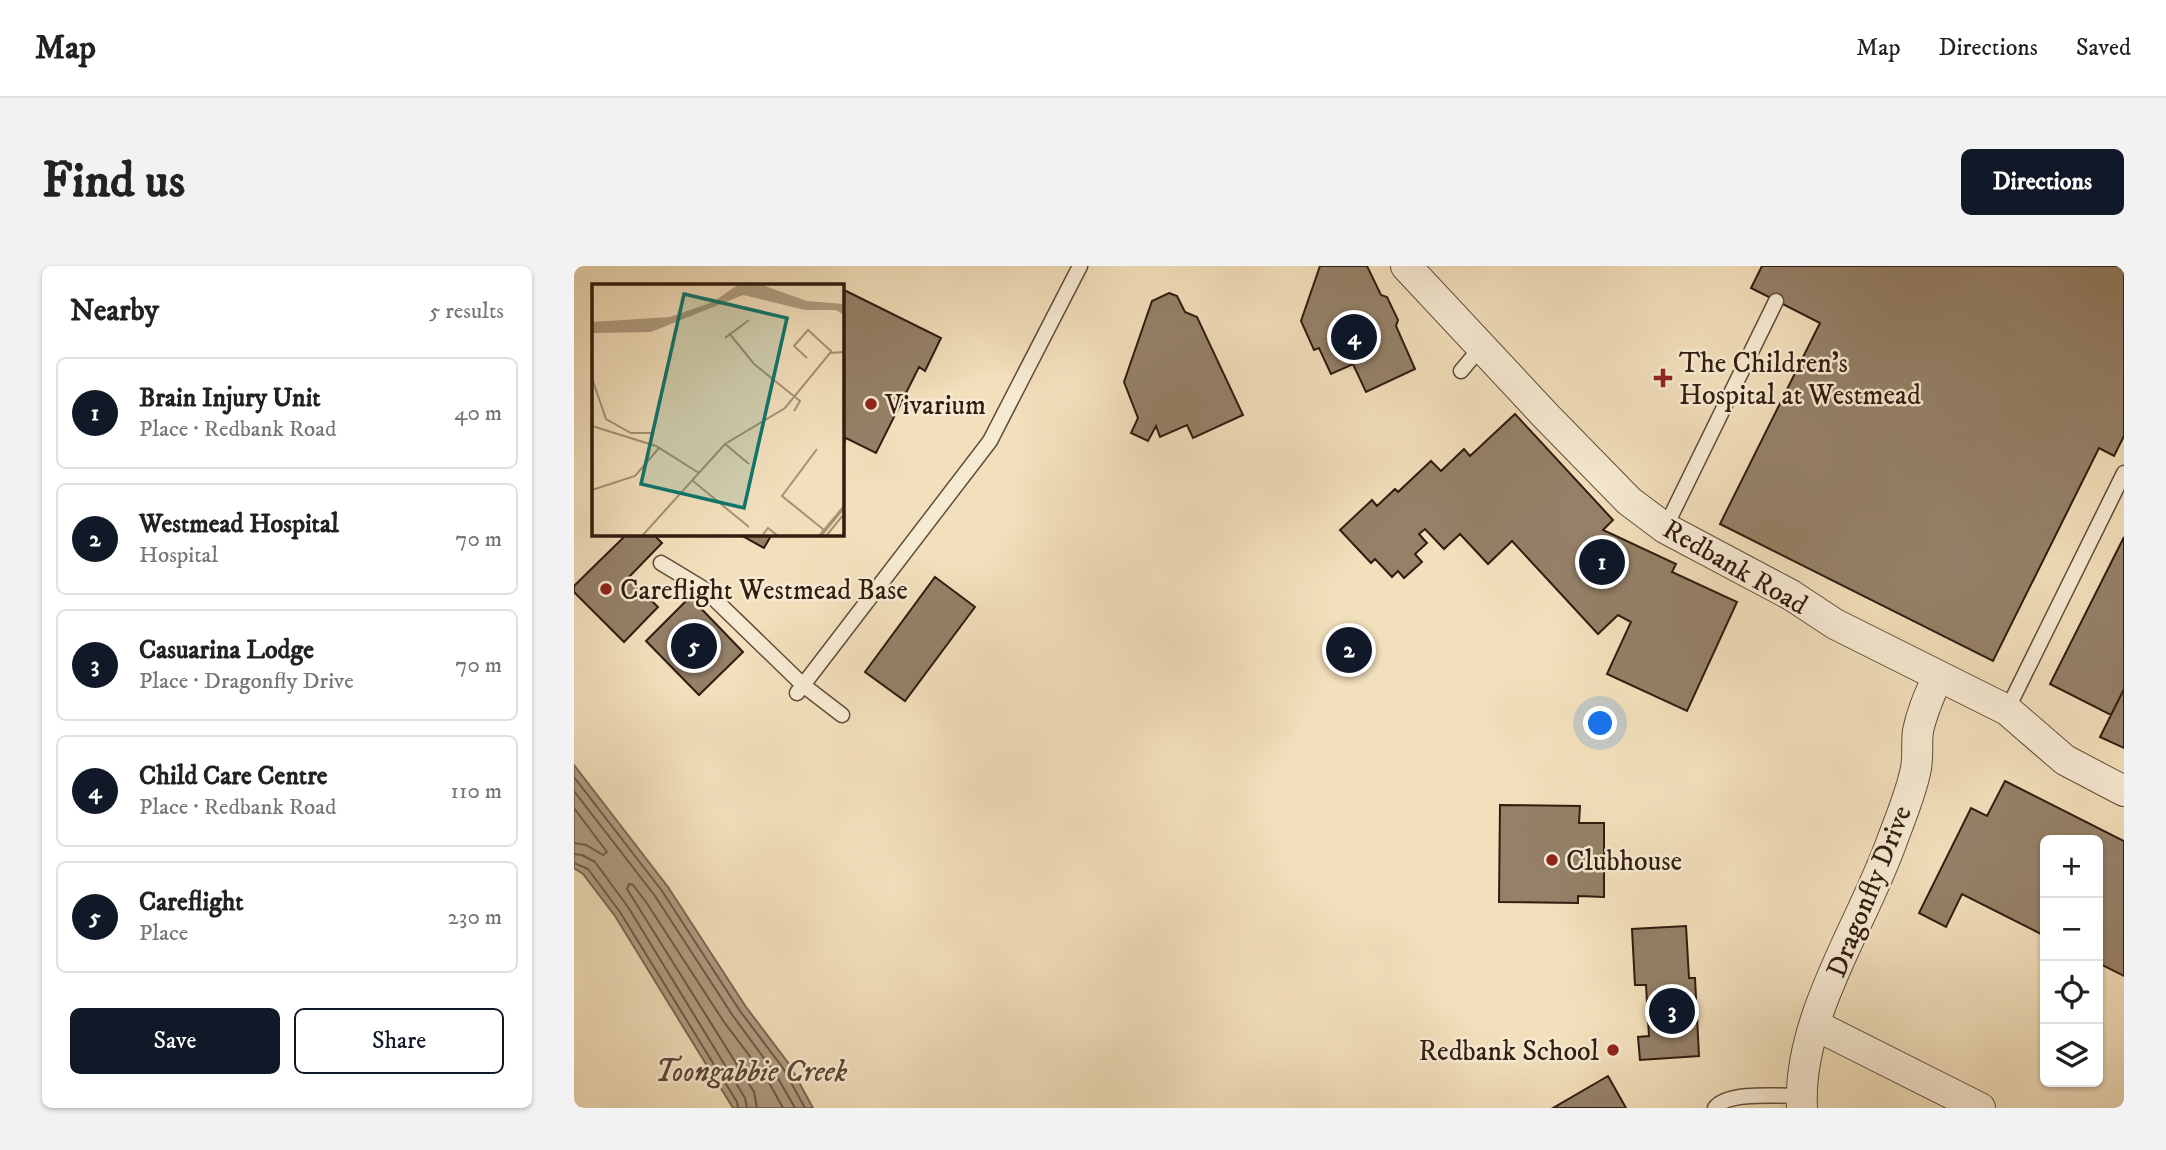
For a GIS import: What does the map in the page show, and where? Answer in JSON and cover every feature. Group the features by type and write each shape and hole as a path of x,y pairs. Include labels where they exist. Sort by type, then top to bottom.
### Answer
{"street":[{"name":"Redbank Road","path":"1406,266 1546,416 1629,500 1665,528 1791,595 1835,624 2007,710 2065,760 2124,791"},
{"name":"Dragonfly Drive","path":"1802,1102 1806,1058 1815,1025 1861,909 1892,843 1915,773 1922,712 1938,676"},
{"path":"1815,1025 1980,1108"}],"lane":[{"path":"800,689 990,441 1080,266"},
{"path":"1665,528 1776,301"},
{"path":"1461,371 1482,346"},
{"path":"2007,710 2124,473"},
{"path":"661,563 704,589 800,689 842,715"},
{"path":"1715,1108 1720,1102 1738,1097 1802,1102"}],"water":[{"name":"Toongabbie Creek","path":"574,765 668,887 746,1007 789,1064 813,1108 733,1108 615,916 583,874 574,868"}],"building":[{"path":"1320,266 1367,266 1381,295 1387,297 1398,320 1396,326 1415,369 1366,392 1353,364 1331,374 1319,348 1314,350 1301,321"},
{"path":"1762,266 2124,266 2124,436 2114,456 2099,448 1993,661 1720,524 1820,323 1751,288"},
{"name":"Vivarium","path":"844,290 941,338 925,371 919,367 876,453 846,438 844,442"},
{"path":"1169,293 1177,296 1185,312 1197,317 1243,415 1193,438 1187,425 1160,437 1156,426 1148,441 1131,433 1138,418 1124,382 1152,301"},
{"path":"1515,414 1613,520 1603,530 1676,564 1672,572 1737,602 1687,711 1607,674 1631,622 1618,615 1598,634 1512,541 1488,564 1460,534 1444,549 1425,529 1419,534 1427,543 1415,554 1422,562 1404,578 1398,571 1392,577 1375,559 1371,563 1340,530 1372,500 1377,506 1395,489 1398,492 1431,461 1441,471 1464,449 1470,456"},
{"name":"Careflight Westmead Base","path":"625,536 655,536 662,543 628,578 658,607 624,642 574,592 574,586"},
{"path":"743,536 771,536 764,548"},
{"path":"2124,537 2124,689 2111,715 2050,684"},
{"path":"935,577 975,607 905,701 865,672"},
{"path":"690,597 743,652 699,695 646,641"},
{"path":"2124,689 2124,748 2100,737"},
{"path":"2005,781 2124,841 2124,976 2103,966 2103,835 2040,835 2040,933 1962,894 1946,927 1919,913 1971,808 1987,816"},
{"name":"Clubhouse","path":"1500,805 1580,806 1579,823 1604,823 1604,897 1578,896 1578,903 1499,902"},
{"path":"1686,926 1689,978 1695,978 1699,1056 1640,1060 1638,1037 1649,1036 1646,985 1635,985 1632,929"},
{"path":"1608,1076 1626,1108 1553,1108"}],"place":[{"name":"Child Care Centre","path":"1354,337"},
{"name":"The Children's Hospital at Westmead","path":"1663,378"},
{"name":"Vivarium","path":"871,404"},
{"name":"Brain Injury Unit","path":"1602,562"},
{"name":"Careflight Westmead Base","path":"606,589"},
{"name":"Careflight","path":"694,646"},
{"name":"Westmead Hospital","path":"1349,650"},
{"name":"Clubhouse","path":"1552,860"},
{"name":"Casuarina Lodge","path":"1672,1011"},
{"name":"Redbank School","path":"1613,1050"}]}
